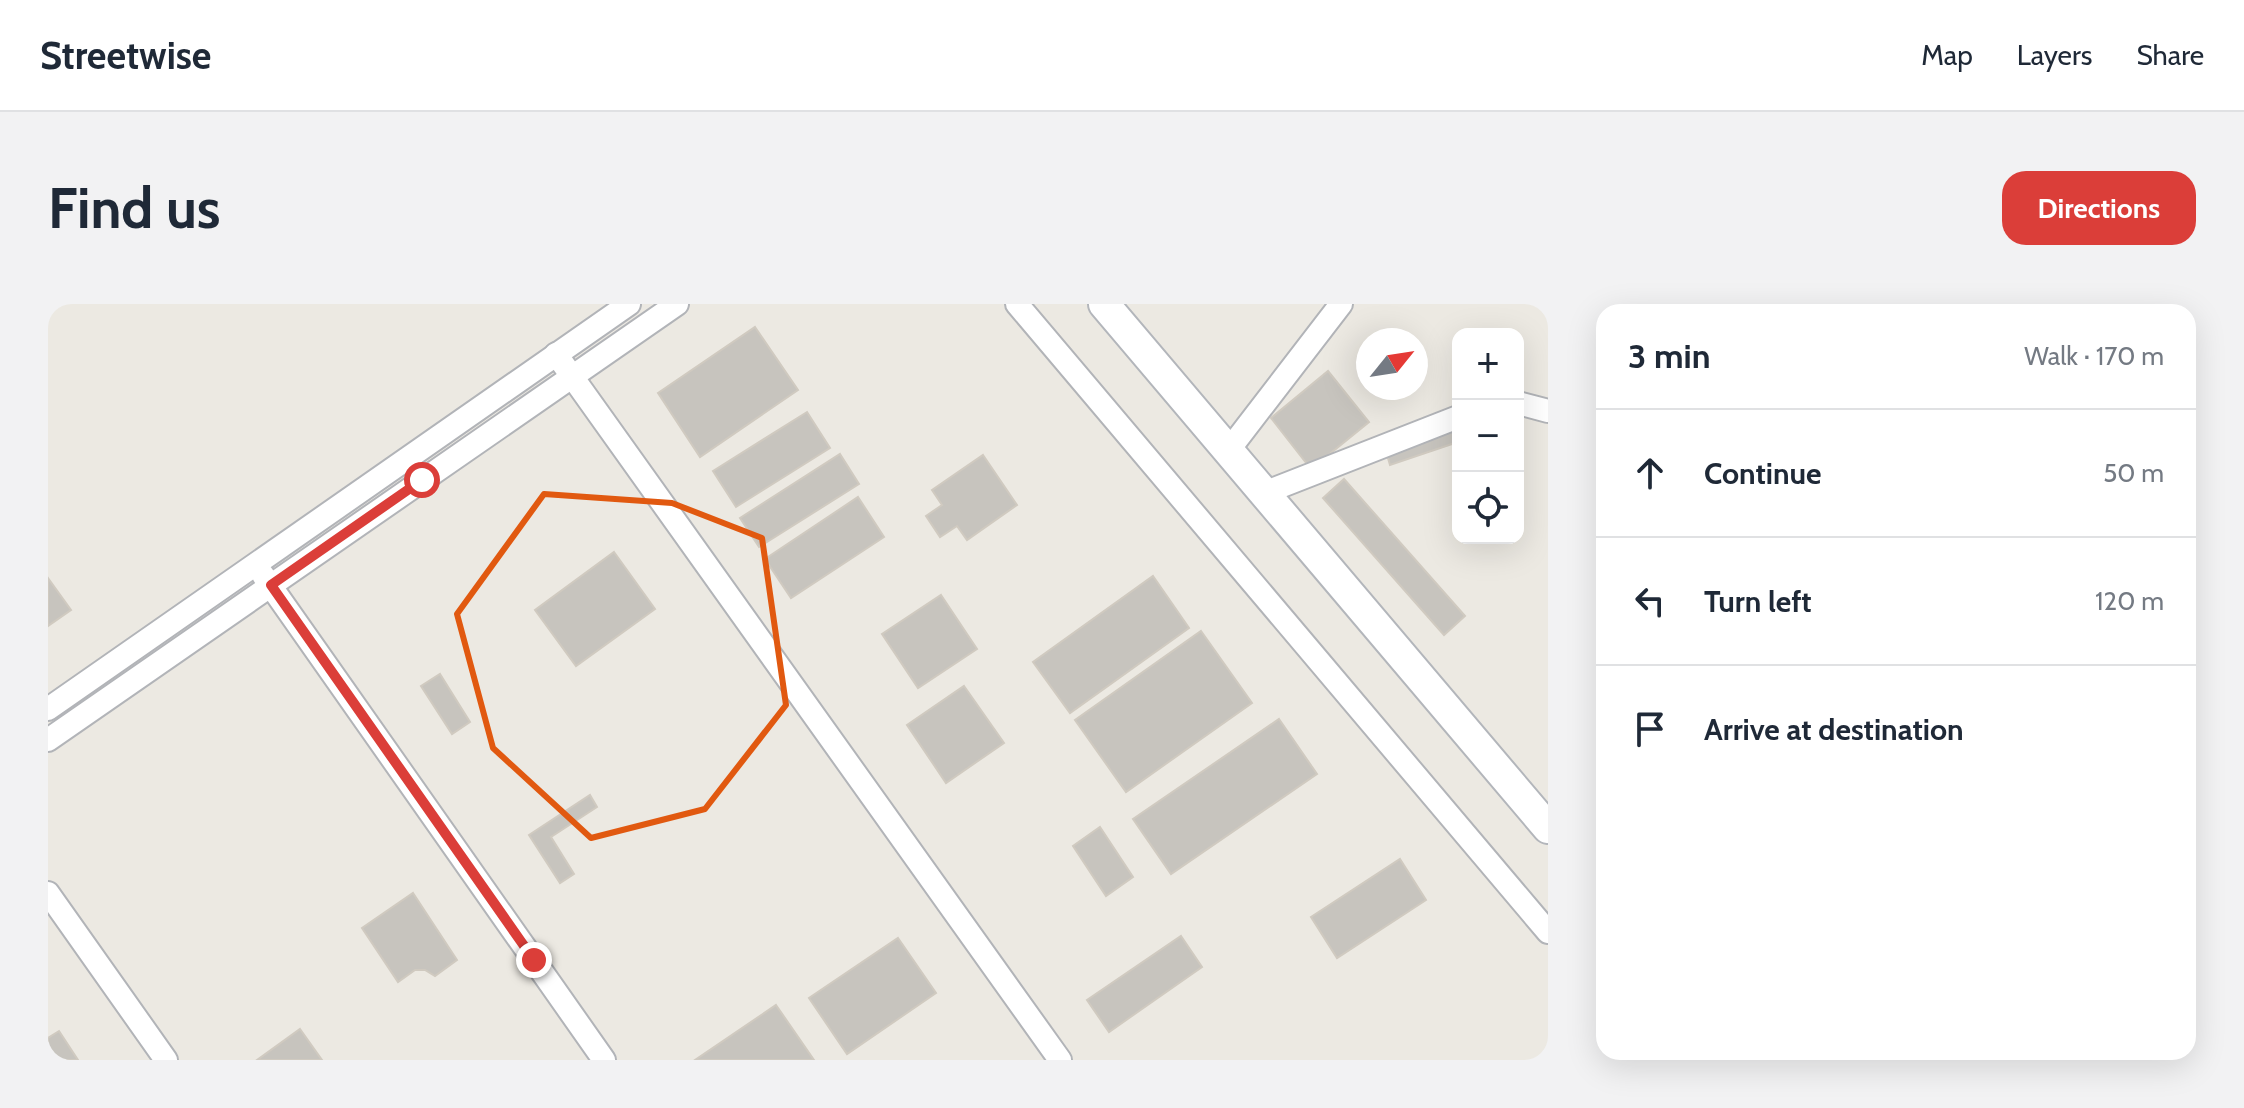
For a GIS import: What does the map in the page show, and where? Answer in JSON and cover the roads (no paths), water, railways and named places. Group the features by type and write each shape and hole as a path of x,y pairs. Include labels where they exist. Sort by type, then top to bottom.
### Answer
{"street":[{"path":"48,709 629,304"},
{"path":"48,740 677,304"},
{"path":"1017,304 1548,932"},
{"path":"1104,304 1548,828"},
{"path":"1228,451 1341,304"},
{"path":"556,354 1060,1060"},
{"path":"1524,405 1548,411"},
{"path":"1264,493 1452,419"},
{"path":"255,564 604,1060"},
{"path":"48,893 166,1060"}]}
